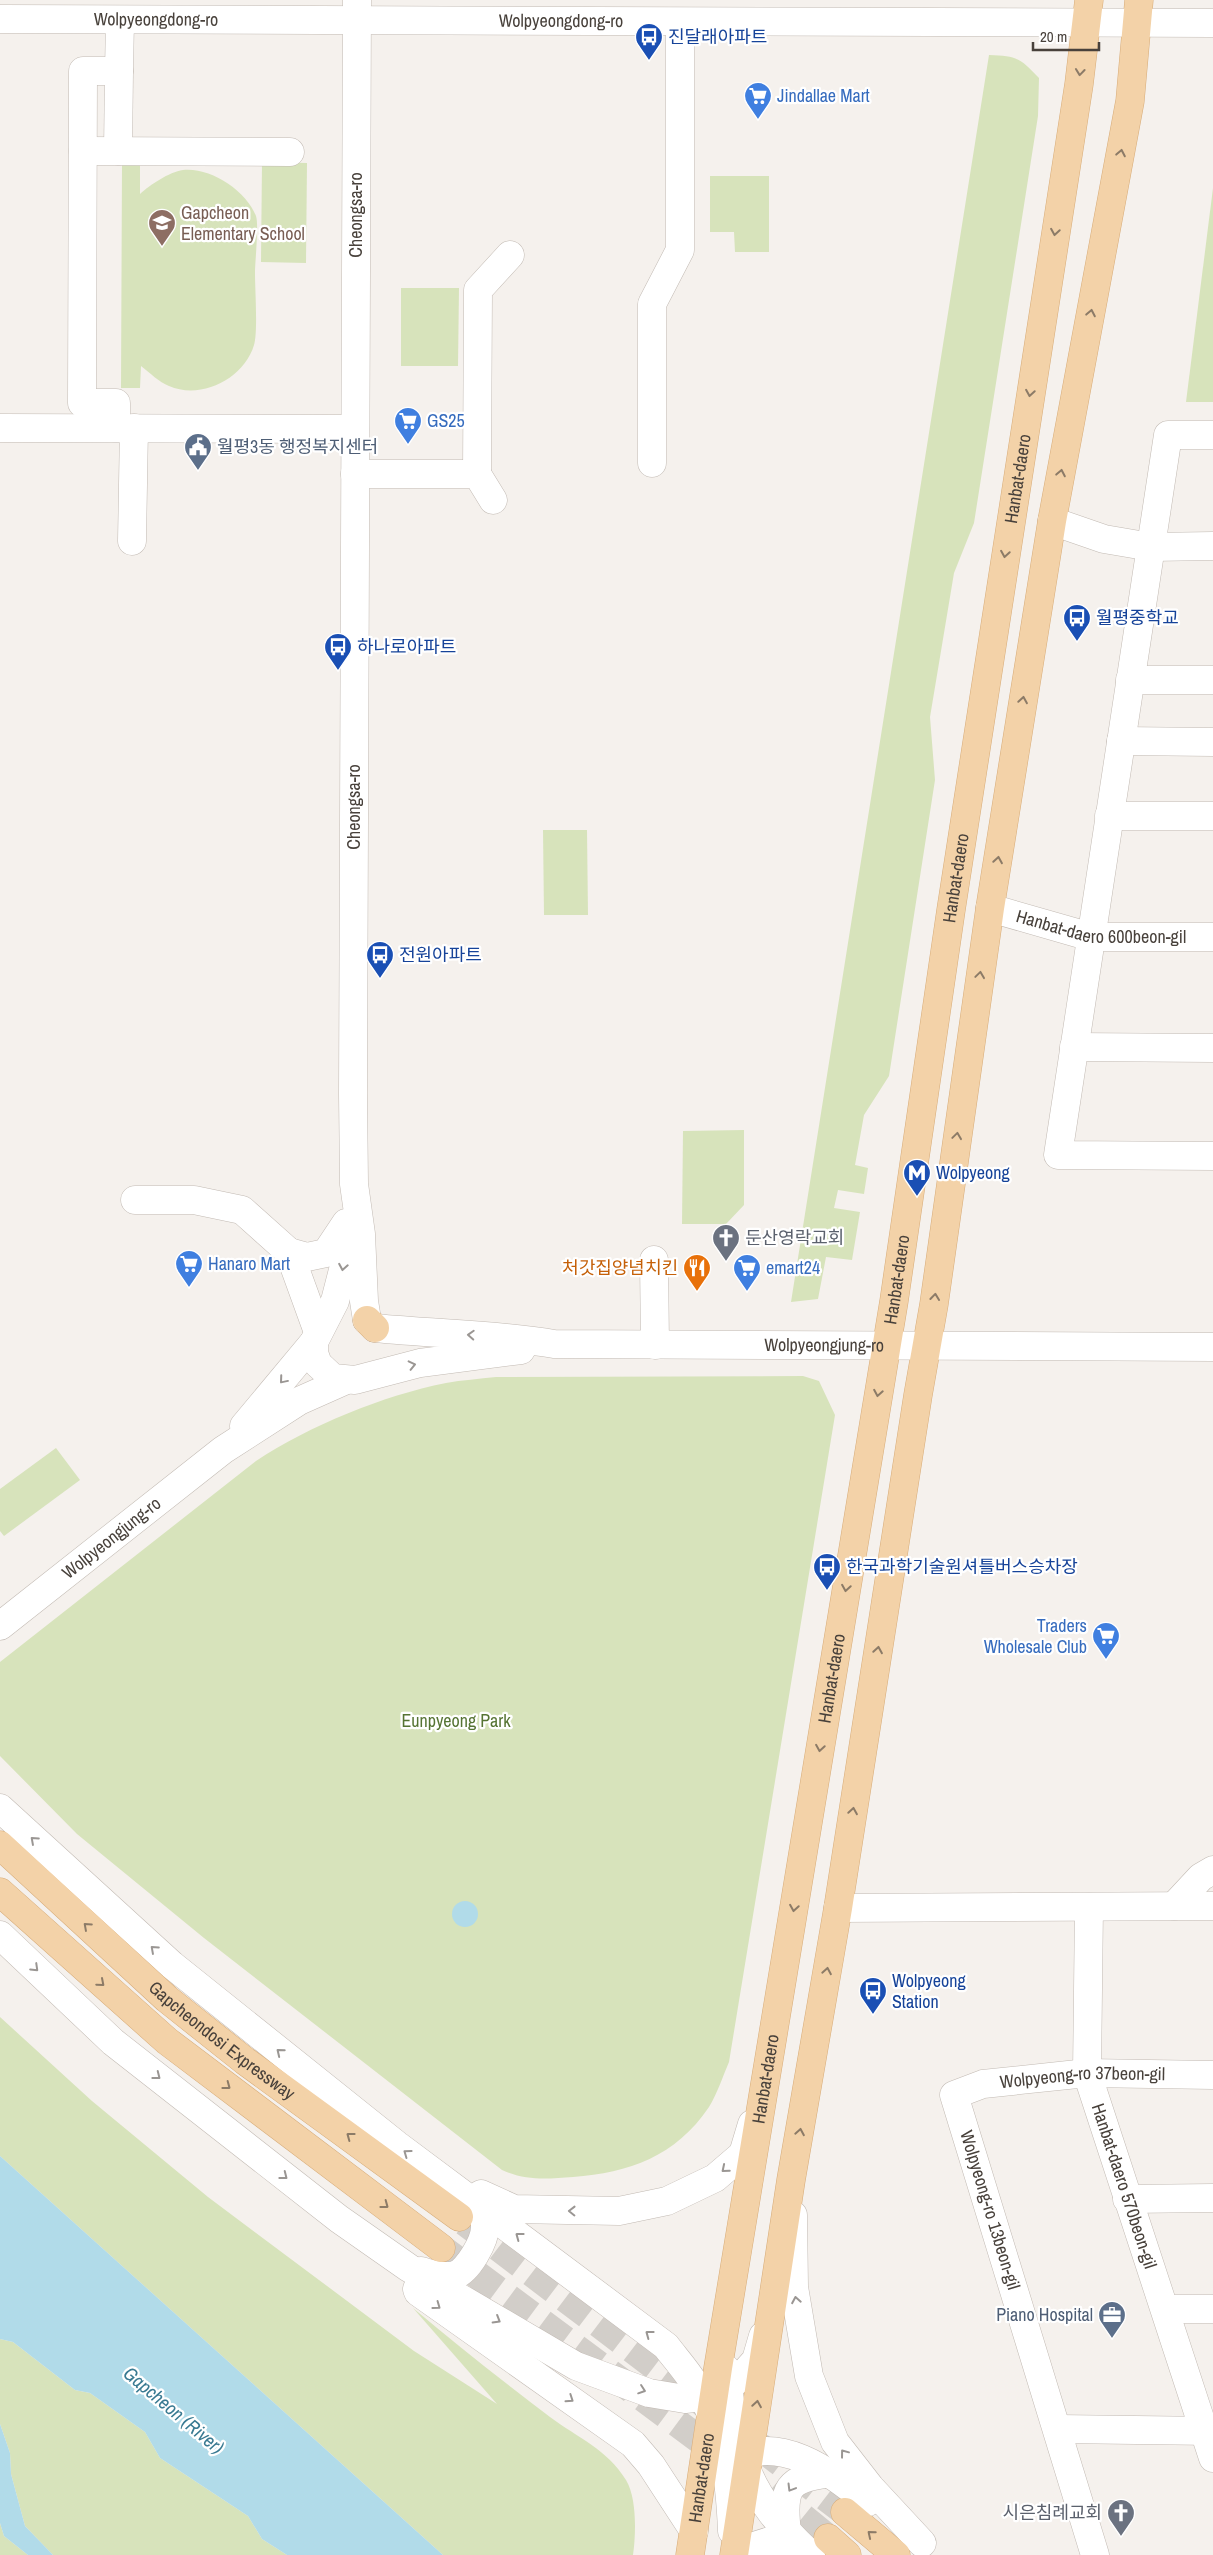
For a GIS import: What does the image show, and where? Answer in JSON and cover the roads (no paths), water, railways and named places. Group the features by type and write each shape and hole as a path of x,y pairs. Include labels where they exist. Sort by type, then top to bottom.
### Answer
{"main road":[{"name":"Hanbat-daero","path":"693,2534 728,2306 887,1345 970,782 1079,84 1087,12"},
{"path":"735,2555 740,2461 770,2315 791,2180 838,1908 916,1405 928,1346 990,908 1052,521 1130,100 1138,12"},
{"name":"Gapcheondosi Expressway","path":"0,1845 167,1999 245,2061 467,2210"},
{"name":"Gapcheondosi Expressway","path":"0,1892 167,2041 441,2248"},
{"path":"845,2512 896,2555"}],"street":[{"name":"Wolpyeongdong-ro","path":"0,19 120,20 221,10 357,11 680,22 733,11 1138,12 1213,23"},
{"name":"Cheongsa-ro","path":"354,1184 357,11"},
{"path":"118,151 120,20"},
{"path":"652,464 652,304 680,250 680,22"},
{"path":"119,72 83,71 82,403 116,403 125,428 132,541"},
{"path":"83,151 290,152"},
{"path":"494,500 477,474 478,290 510,254"},
{"path":"0,428 355,429"},
{"path":"1213,435 1168,435 1058,1155 1213,1156"},
{"path":"355,474 477,474"},
{"path":"1052,521 1104,538 1151,547 1213,546"},
{"path":"1130,680 1213,680"},
{"path":"1121,741 1213,742"},
{"path":"1110,816 1213,816"},
{"name":"Hanbat-daero 600beon-gil","path":"990,908 1091,936 1213,937"},
{"path":"1074,1047 1213,1048"},
{"path":"354,1184 347,1221 340,1323 314,1353 325,1372 334,1378 355,1379 420,1363 504,1354 554,1344"},
{"path":"223,1450 340,1323 364,1301 361,1234 354,1184"},
{"path":"135,1200 194,1200 242,1210 298,1255 340,1323 380,1338 382,1350 374,1370 299,1401 223,1450"},
{"path":"298,1255 326,1253 347,1221"},
{"path":"654,1260 655,1345"},
{"path":"340,1323 512,1337 554,1344"},
{"name":"Wolpyeongjung-ro","path":"554,1344 1213,1347"},
{"name":"Wolpyeongjung-ro","path":"0,1626 223,1450"},
{"path":"0,1808 172,1965 434,2173 467,2210 486,2226 481,2246 457,2274 440,2277 410,2268"},
{"path":"1174,1906 1201,1877 1213,1870"},
{"path":"838,1908 1213,1906"},
{"name":"Hanbat-daero 570beon-gil","path":"1089,1907 1088,2073 1127,2199 1209,2431 1213,2458"},
{"path":"0,1934 113,2042 339,2219 410,2268 576,2366 649,2393 685,2399 714,2398 740,2378 756,2360 770,2315"},
{"path":"434,2173 514,2209 619,2211 667,2201 715,2178 743,2154 769,2062"},
{"name":"Wolpyeong-ro 37beon-gil","path":"954,2095 983,2084 1088,2073 1213,2075"},
{"name":"Wolpyeong-ro 13beon-gil","path":"954,2095 1058,2429 1095,2555"},
{"path":"791,2180 794,2287 809,2376 835,2442 870,2487 929,2549"},
{"path":"1127,2199 1213,2198"},
{"path":"467,2210 666,2346 714,2398 740,2461 767,2509 787,2533 829,2550"},
{"path":"410,2268 418,2292 633,2444 651,2465 693,2534 740,2461 759,2449 787,2454 806,2460 832,2473 929,2549"},
{"path":"1165,2309 1213,2309"},
{"path":"1058,2429 1209,2431"},
{"path":"787,2533 785,2501 789,2490 796,2480 808,2476 832,2473"},
{"path":"735,2555 742,2550 773,2540 805,2555"}],"water":[{"path":"465,1901 474,1905 478,1914 474,1923 465,1927 456,1923 452,1914 456,1905"},
{"name":"Gapcheon (River)","path":"0,2156 443,2555 287,2555 262,2539 248,2516 160,2458 145,2432 90,2393 75,2390 13,2342 0,2339"},
{"path":"0,2424 10,2453 11,2474 25,2526 53,2555 28,2555 4,2536 0,2523"}],"tunnel":[{"path":"465,2222 707,2406"},
{"path":"441,2248 723,2457"},
{"path":"759,2446 845,2512"},
{"path":"770,2491 828,2538"}],"place":[{"name":"진달래아파트","path":"649,61"},
{"name":"Jindallae Mart","path":"758,120"},
{"name":"Gapcheon Elementary School","path":"162,247"},
{"name":"GS25","path":"408,445"},
{"name":"월평3동 행정복지센터","path":"198,471"},
{"name":"월평중학교","path":"1077,642"},
{"name":"하나로아파트","path":"338,671"},
{"name":"전원아파트","path":"380,979"},
{"name":"Wolpyeong","path":"917,1197"},
{"name":"둔산영락교회","path":"726,1262"},
{"name":"Hanaro Mart","path":"189,1288"},
{"name":"처갓집양념치킨","path":"697,1292"},
{"name":"emart24","path":"747,1292"},
{"name":"한국과학기술원셔틀버스승차장","path":"827,1591"},
{"name":"Traders Wholesale Club","path":"1106,1660"},
{"name":"Wolpyeong Station","path":"873,2015"},
{"name":"Piano Hospital","path":"1112,2339"},
{"name":"시은침례교회","path":"1121,2537"}],"park label":[{"name":"Eunpyeong Park","path":"456,1721"}]}
